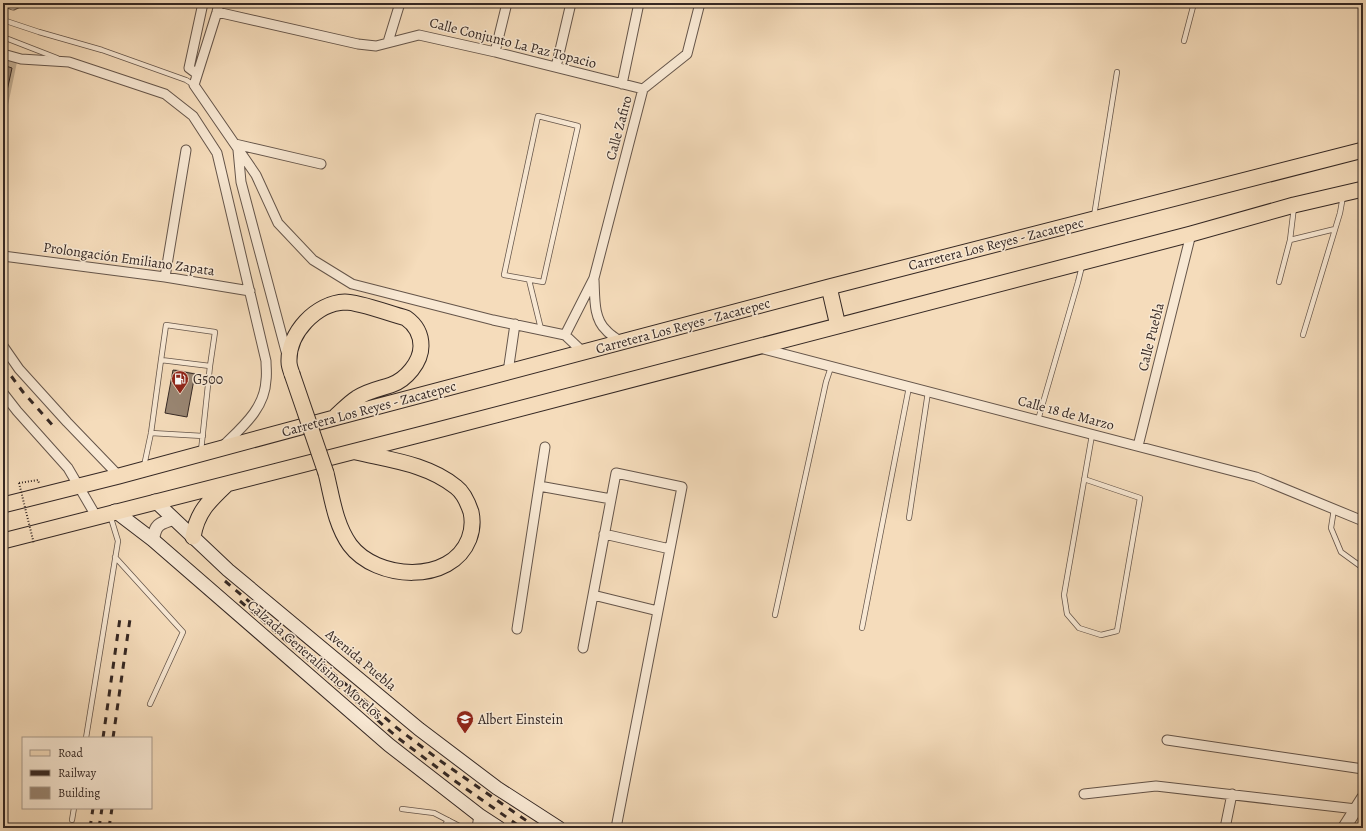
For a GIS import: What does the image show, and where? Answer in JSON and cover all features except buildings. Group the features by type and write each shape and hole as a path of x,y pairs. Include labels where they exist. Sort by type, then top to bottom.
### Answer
{"main road":[{"name":"Carretera Los Reyes - Zacatepec","path":"3,505 144,470 829,287 1363,150"},
{"path":"3,541 757,348 1191,234 1294,205 1363,189"},
{"path":"829,287 838,326"},
{"path":"334,418 356,398 371,391 398,382 409,372 417,361 421,349 419,334 415,326 406,318 352,303 338,303 328,306 312,315 300,330 292,346 291,368 326,473 336,515 350,545 370,562 398,572 417,573 437,568 458,556 467,544 470,536 472,521 467,502 456,487 440,476 419,467 353,452"},
{"path":"193,537 197,519 203,509 228,483"},
{"name":"Avenida Puebla","path":"155,501 234,575 419,729 497,788 559,828"},
{"name":"Calzada Generalísimo Morelos","path":"107,514 153,540 478,822 499,828"}],"street":[{"path":"8,3 13,5 18,3"},
{"path":"197,74 189,68 203,3"},
{"path":"388,42 400,3"},
{"path":"495,52 507,3"},
{"path":"556,67 571,3"},
{"path":"622,84 639,3"},
{"name":"Calle Zafiro","path":"565,335 594,278 643,89 687,54 700,3"},
{"name":"Calle Conjunto La Paz Topacio","path":"194,85 218,8 358,44 376,46 419,35 495,52 643,89"},
{"path":"3,54 21,59 69,62 165,94 193,116 217,153 266,361 266,381 263,397 257,410 248,422 220,449"},
{"path":"194,85 256,175 278,223 313,260 352,284 565,335 583,352"},
{"path":"193,116 208,105"},
{"path":"237,146 321,164"},
{"path":"237,146 241,182 291,368"},
{"path":"165,277 186,150"},
{"name":"Calle Puebla","path":"1138,446 1191,234"},
{"name":"Prolongación Emiliano Zapata","path":"3,256 165,277 250,291"},
{"name":"Calle Zafiro","path":"594,278 596,312 598,319 605,330 621,342"},
{"path":"508,372 515,324"},
{"path":"3,346 19,369 77,433 120,476"},
{"name":"Calle 18 de Marzo","path":"757,348 1256,477 1363,521"},
{"path":"3,393 17,411 68,468 78,486 107,514"},
{"path":"517,629 545,447"},
{"path":"583,648 616,473 682,487 616,828"},
{"path":"539,486 611,498"},
{"path":"153,540 155,530 162,522 174,519"},
{"path":"604,534 670,549"},
{"path":"593,595 658,611"},
{"path":"1166,740 1363,769"},
{"path":"1084,794 1156,786 1356,809"},
{"path":"1225,828 1232,794"},
{"path":"1344,828 1363,798"}],"lane":[{"path":"1184,41 1194,3"},
{"path":"3,20 102,50 180,78 194,85"},
{"path":"3,37 69,62"},
{"path":"1094,219 1117,72"},
{"path":"538,116 578,126 543,282 529,280 504,275 538,116"},
{"path":"1303,335 1340,213 1343,194"},
{"path":"1279,282 1290,240 1294,205"},
{"path":"1290,240 1335,229"},
{"path":"1038,420 1078,282 1082,263"},
{"path":"529,280 541,329"},
{"path":"144,470 151,433 166,325 215,332 200,454"},
{"path":"161,360 210,366"},
{"path":"775,615 826,382 831,367"},
{"path":"862,628 909,387"},
{"path":"909,518 928,392"},
{"path":"151,433 203,436"},
{"path":"1084,479 1140,498 1117,631 1101,635 1080,628 1067,614 1064,595 1084,479 1092,435"},
{"path":"1334,509 1331,528 1341,552 1363,568"},
{"path":"86,737 118,541 107,514"},
{"path":"115,557 183,632 150,704"},
{"path":"72,820 74,809"},
{"path":"402,809 434,813 463,828"},
{"path":"443,828 448,820"}],"path":[{"path":"34,544 19,483 38,480"}],"railway":[{"path":"3,365 23,392 56,429"},
{"path":"225,581 397,728 442,762 537,828"},
{"path":"240,601 398,738 455,781 522,828"},
{"path":"103,737 120,618"},
{"path":"113,737 130,619"},
{"path":"90,828 93,809"},
{"path":"99,828 102,809"},
{"path":"109,828 112,809"},
{"path":"3,823 5,828"}],"place":[{"name":"G500","path":"180,394"},
{"name":"Albert Einstein","path":"465,734"}]}
